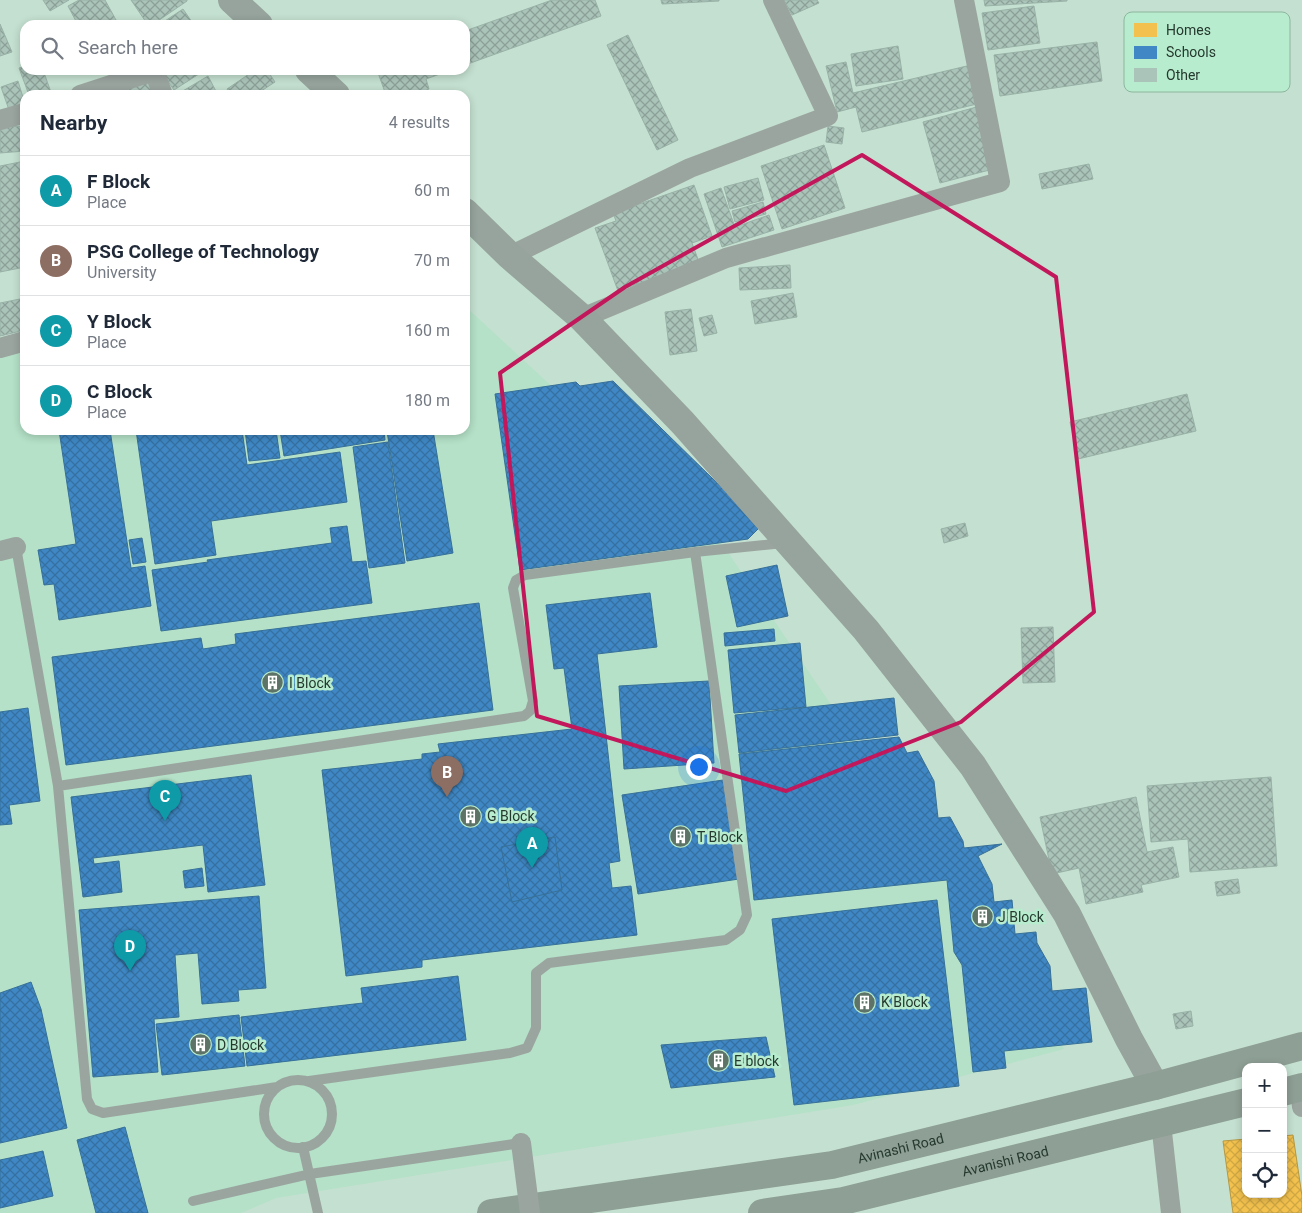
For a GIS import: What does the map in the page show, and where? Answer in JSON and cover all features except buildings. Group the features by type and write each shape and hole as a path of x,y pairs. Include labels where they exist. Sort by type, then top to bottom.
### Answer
{"main road":[{"name":"Avinashi Road","path":"491,1213 832,1164 1155,1086 1302,1046"},
{"name":"Avanishi Road","path":"762,1213 843,1201 1242,1103"}],"street":[{"path":"232,0 254,20"},
{"path":"510,256 690,168 828,116 773,0"},
{"path":"582,318 726,258 1000,182 964,0"},
{"path":"95,90 142,75"},
{"path":"156,75 161,90"},
{"path":"314,75 331,90"},
{"path":"0,120 20,114"},
{"path":"470,217 510,256 582,318 683,423 866,630 973,766 1067,914 1129,1039 1155,1086"},
{"path":"0,348 20,342"},
{"path":"1161,1123 1171,1213"},
{"path":"521,1143 530,1213"}],"lane":[{"path":"58,786 524,716 530,711 532,700 513,588 516,580 525,574 788,542"},
{"path":"8,549 58,786 87,1099 92,1109 103,1113 277,1087 292,1081 309,1082 510,1053 527,1048 536,1028 536,973 549,963 726,940 740,930 746,915 695,552"},
{"path":"277,1087 269,1096 265,1105 264,1116 267,1127 273,1136 282,1143 292,1147 303,1147 323,1137 332,1117 331,1105 326,1095 319,1087 309,1082"},
{"path":"193,1201 310,1174 521,1143"},
{"path":"303,1147 318,1213"}],"highlighted area":[{"path":"862,155 1056,277 1094,612 961,722 786,791 537,716 500,373 625,287"}],"shaded area":[{"path":"470,311 723,545 1064,1049 853,1105 276,1198 241,1213 0,1213 0,351 20,348 20,435 470,435"}],"place":[{"name":"I Block","path":"273,683"},
{"name":"PSG College of Technology","path":"447,797"},
{"name":"G Block","path":"471,816"},
{"name":"Y Block","path":"165,821"},
{"name":"T Block","path":"681,837"},
{"name":"F Block","path":"532,868"},
{"name":"J Block","path":"982,917"},
{"name":"C Block","path":"130,971"},
{"name":"K Block","path":"865,1002"},
{"name":"D Block","path":"201,1045"},
{"name":"E block","path":"718,1061"}]}
